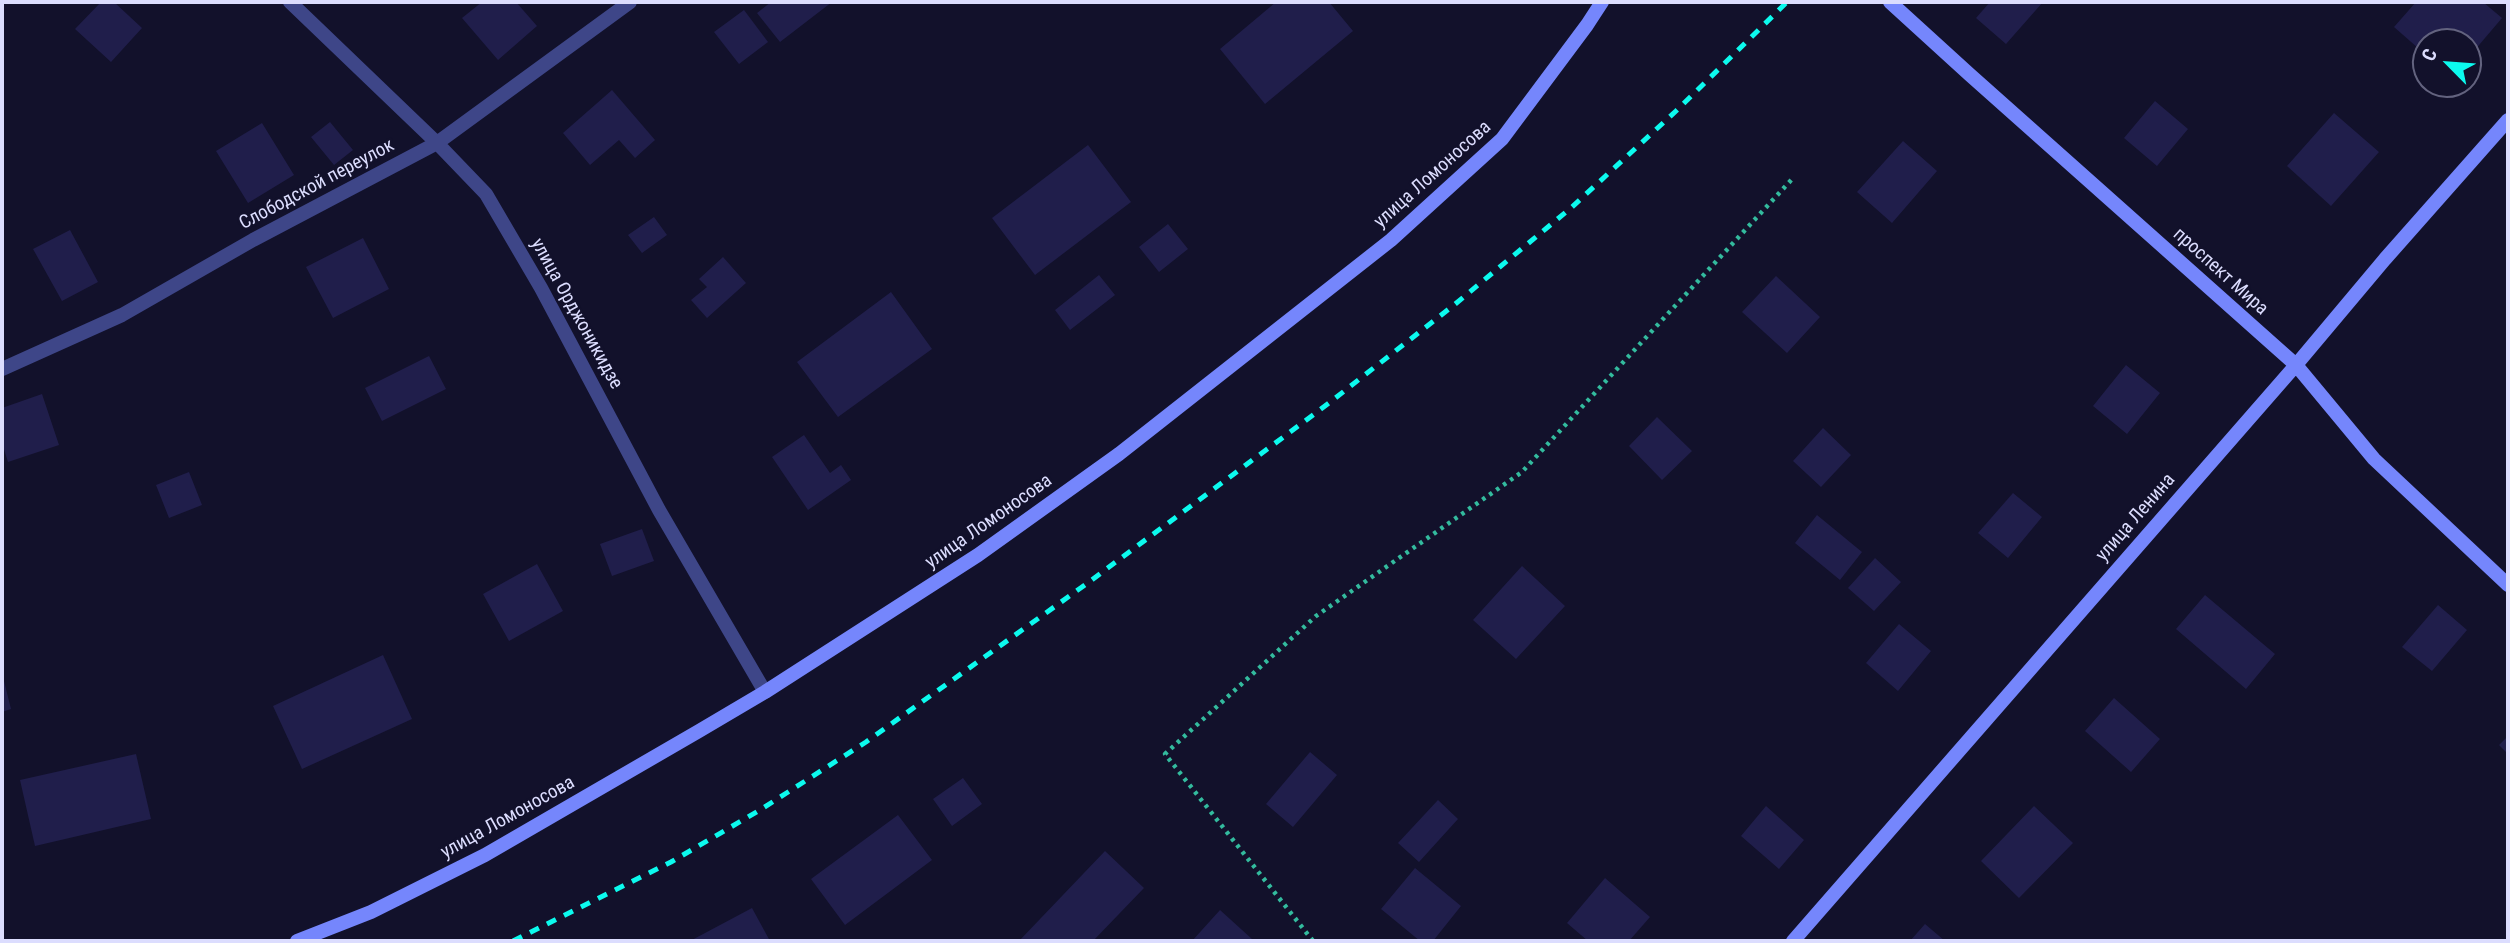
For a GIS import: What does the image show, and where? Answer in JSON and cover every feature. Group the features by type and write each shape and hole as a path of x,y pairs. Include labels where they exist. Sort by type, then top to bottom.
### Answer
{"street":[{"name":"улица Орджоникидзе","path":"290,2 437,143 486,194 541,288 659,509 765,692"},
{"name":"Слободской переулок","path":"2,369 122,315 253,240 437,143 630,2"},
{"name":"улица Ломоносова","path":"297,941 370,912 485,855 765,692 978,555 1119,454 1391,240 1503,139 1601,2"},
{"name":"проспект Мира","path":"1890,2 2296,365 2374,459 2508,585"},
{"name":"улица Ленина","path":"1793,941 2508,120"}],"path":[{"path":"1313,941 1165,754 1316,616 1522,472 1794,177"}],"building":[{"path":"101,2 114,2 142,28 111,62 75,29"},
{"path":"482,2 516,2 537,26 498,60 462,18"},
{"path":"771,2 832,2 780,42 757,13"},
{"path":"1276,2 1329,2 1353,31 1265,104 1220,49"},
{"path":"1990,2 2043,2 2006,44 1976,18"},
{"path":"2416,2 2483,2 2502,18 2482,42 2482,28 2412,28 2412,43 2394,27"},
{"path":"744,10 768,42 739,64 714,32"},
{"path":"612,90 655,140 635,158 619,140 590,165 563,133"},
{"path":"2155,101 2188,129 2157,166 2124,138"},
{"path":"2334,113 2379,152 2331,206 2287,166"},
{"path":"330,122 353,150 334,165 311,137"},
{"path":"262,123 294,175 248,203 216,151"},
{"path":"1903,141 1937,171 1892,223 1857,192"},
{"path":"1088,145 1131,202 1035,275 992,218"},
{"path":"654,217 667,235 642,253 628,235"},
{"path":"1168,224 1188,249 1159,272 1139,247"},
{"path":"70,230 98,282 62,301 33,249"},
{"path":"363,238 389,289 333,318 306,267"},
{"path":"723,257 746,283 707,318 691,300 707,287 699,279"},
{"path":"1099,275 1115,295 1070,330 1055,310"},
{"path":"1776,276 1820,317 1787,353 1742,312"},
{"path":"891,292 932,349 838,417 797,362"},
{"path":"429,356 446,389 382,421 365,388"},
{"path":"2126,365 2160,393 2127,434 2093,406"},
{"path":"42,394 59,445 8,462 2,443 2,408"},
{"path":"1657,417 1692,451 1662,480 1629,446"},
{"path":"1823,428 1851,455 1821,487 1793,461"},
{"path":"804,435 830,473 841,465 851,480 808,510 772,457"},
{"path":"189,472 202,505 169,518 156,485"},
{"path":"2013,493 2042,517 2008,558 1978,533"},
{"path":"1817,515 1862,552 1840,580 1795,543"},
{"path":"642,529 654,561 612,576 600,544"},
{"path":"1875,558 1901,582 1874,611 1848,588"},
{"path":"537,564 563,611 509,641 483,594"},
{"path":"1522,566 1565,606 1516,659 1473,620"},
{"path":"2205,595 2275,654 2246,689 2176,629"},
{"path":"2438,605 2467,630 2432,671 2402,647"},
{"path":"1899,624 1931,651 1898,691 1866,663"},
{"path":"383,655 412,719 302,769 273,706"},
{"path":"2,681 11,709 2,712"},
{"path":"2114,698 2160,739 2131,772 2085,731"},
{"path":"2508,736 2508,754 2499,745"},
{"path":"1310,752 1337,775 1293,827 1266,804"},
{"path":"136,754 151,819 35,846 20,780"},
{"path":"963,778 982,804 952,826 933,799"},
{"path":"1438,800 1458,819 1419,862 1398,843"},
{"path":"1766,806 1804,840 1779,869 1741,836"},
{"path":"2034,806 2073,843 2019,898 1981,861"},
{"path":"898,815 932,860 845,925 811,879"},
{"path":"1105,851 1144,888 1093,941 1019,941"},
{"path":"1415,868 1461,906 1433,941 1420,941 1381,909"},
{"path":"1605,878 1650,917 1629,941 1588,941 1567,923"},
{"path":"752,908 770,941 690,941"},
{"path":"1220,910 1252,939 1192,941"},
{"path":"1925,924 1945,941 1910,941"}],"railway":[{"path":"513,941 671,862 760,810 866,742 1089,582 1329,403 1454,305 1572,207 1676,111 1787,2"}]}
